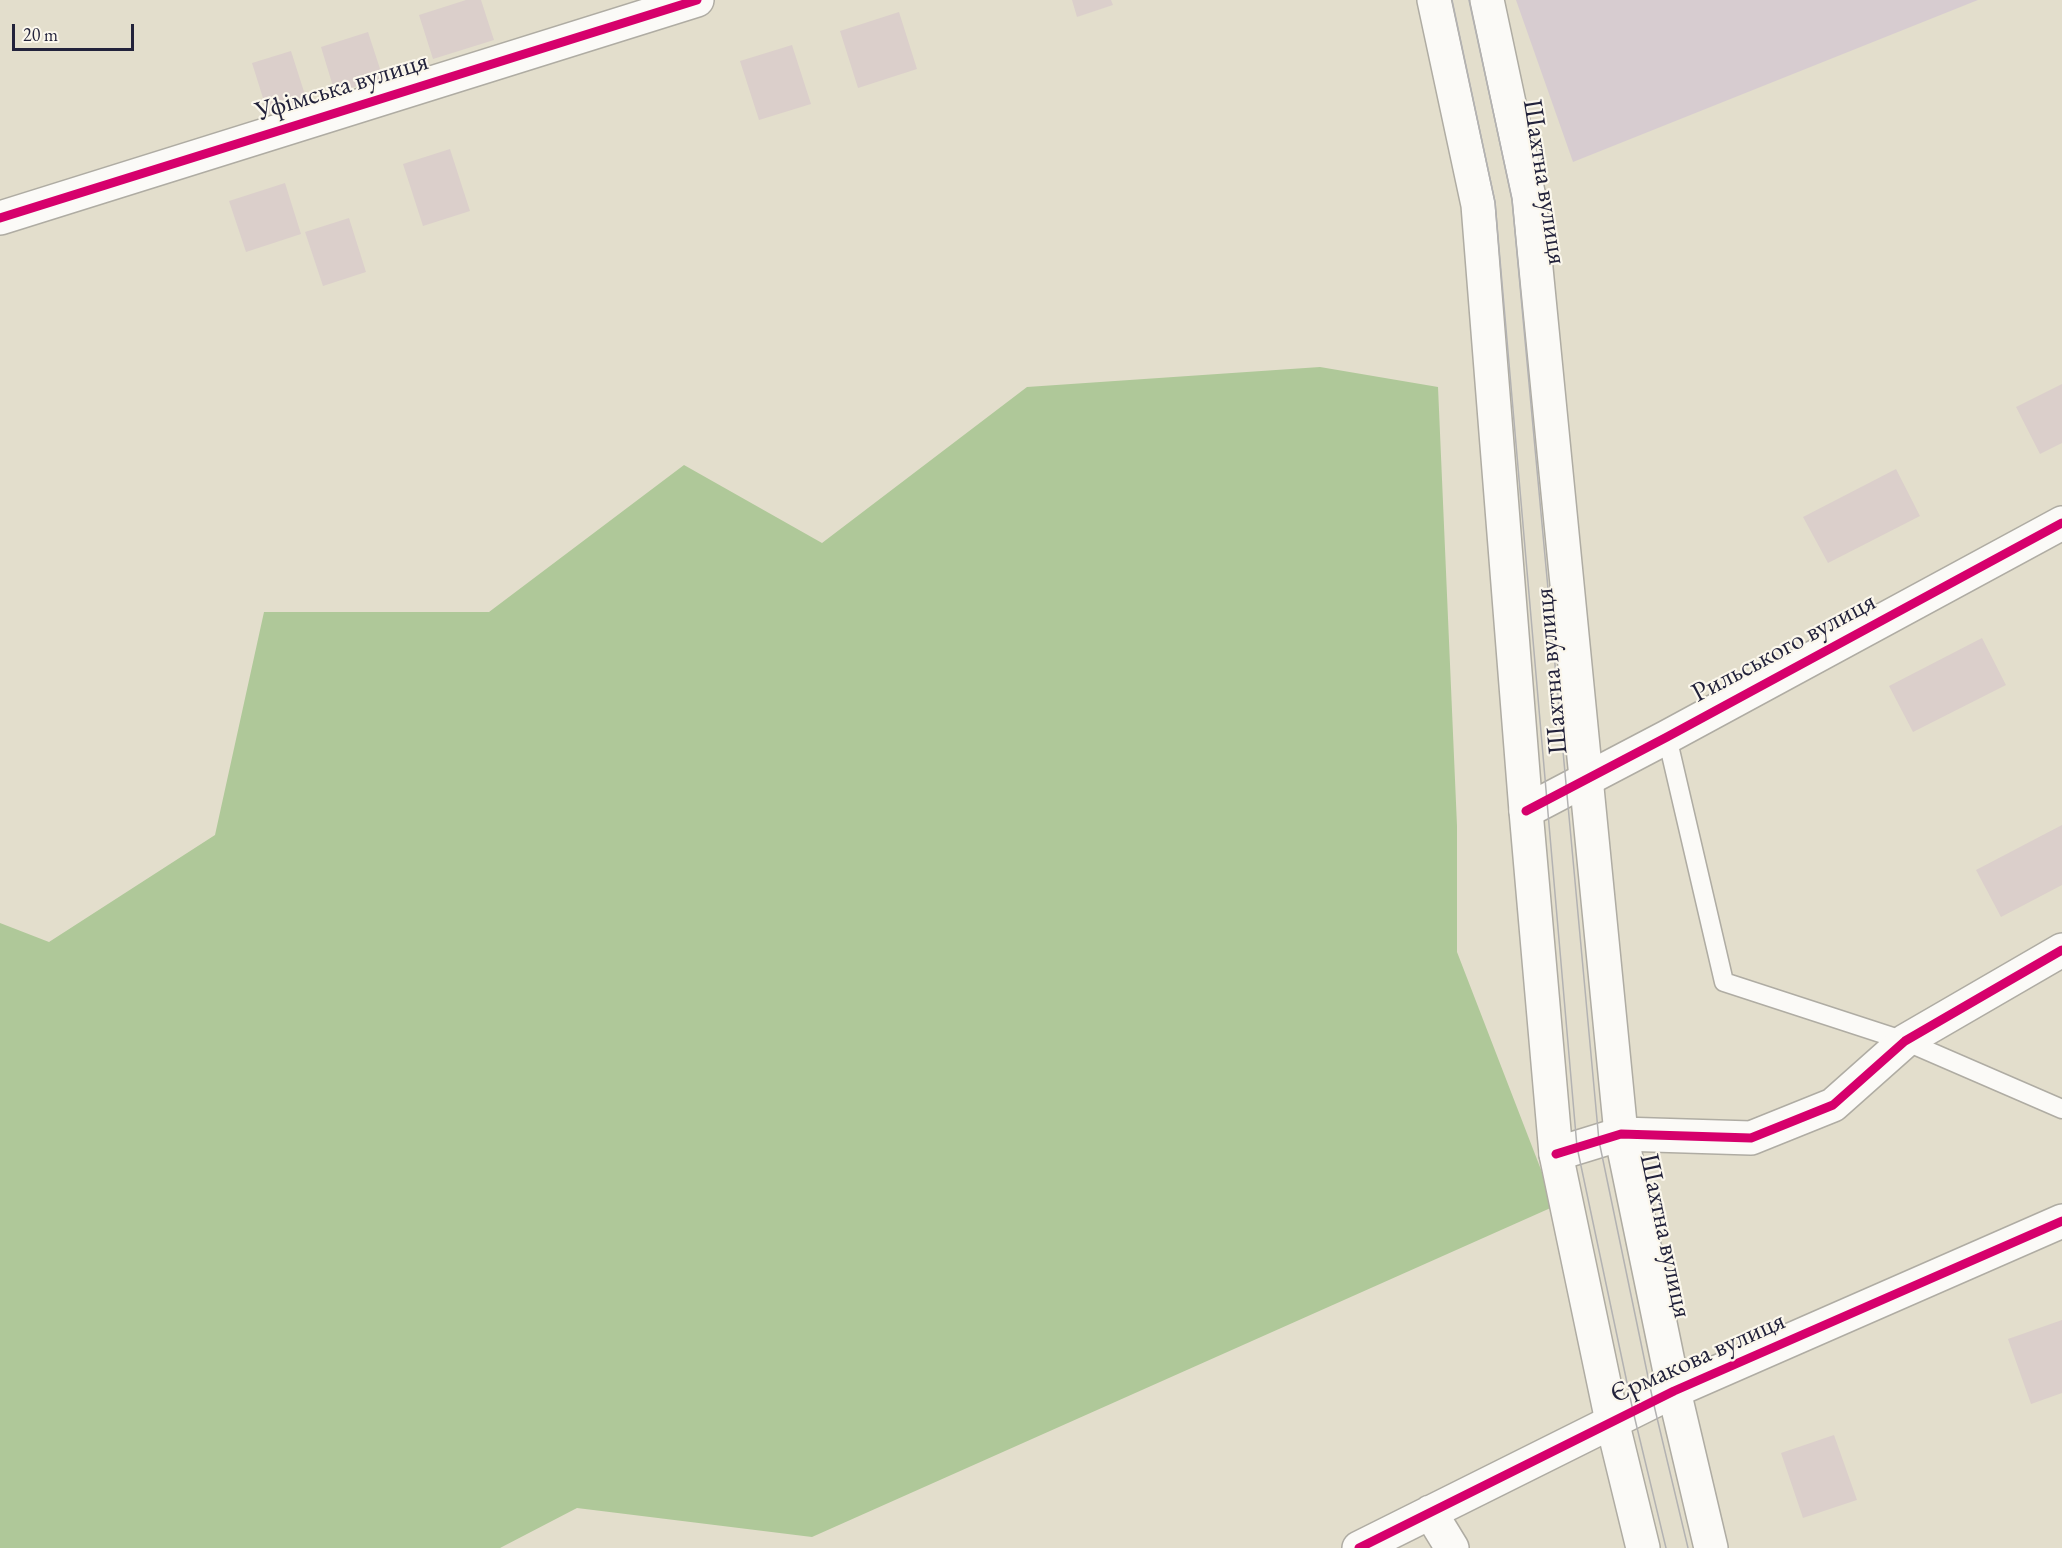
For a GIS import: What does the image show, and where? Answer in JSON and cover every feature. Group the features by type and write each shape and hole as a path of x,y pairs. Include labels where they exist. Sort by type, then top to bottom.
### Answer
{"main road":[{"name":"Уфімська вулиця","path":"0,218 697,0"},
{"name":"Шахтна вулиця","path":"1434,0 1478,205 1526,811 1556,1154 1612,1421 1643,1548"},
{"name":"Шахтна вулиця","path":"1487,0 1529,197 1621,1134 1674,1391 1711,1548"},
{"name":"Рильського вулиця","path":"1526,811 2062,523"},
{"path":"1556,1154 1621,1134 1750,1138 1833,1105 1905,1041 2062,950"},
{"name":"Єрмакова вулиця","path":"1359,1548 1674,1391 2062,1221"},
{"path":"1430,1512 1452,1548"}],"lane":[{"path":"1667,737 1724,982 1905,1041 2062,1109"}],"shaded area":[{"path":"1516,0 1978,0 1573,162"}],"green space":[{"path":"1320,367 1438,387 1457,826 1457,952 1555,1206 812,1537 577,1508 500,1548 0,1548 0,923 49,942 215,835 264,612 489,612 684,465 822,543 1027,387"}],"building":[{"path":"466,0 481,0 494,40 433,59 419,15"},
{"path":"1072,0 1111,0 1113,5 1077,17"},
{"path":"899,12 917,69 858,88 840,31"},
{"path":"368,32 383,78 335,93 321,47"},
{"path":"792,45 811,104 759,120 740,61"},
{"path":"291,51 307,101 268,114 252,63"},
{"path":"450,149 470,211 423,226 403,164"},
{"path":"285,183 301,234 246,252 229,201"},
{"path":"349,218 366,272 323,286 305,232"},
{"path":"2062,384 2062,443 2040,454 2016,407"},
{"path":"1896,469 1920,516 1828,563 1803,517"},
{"path":"1982,638 2006,685 1913,732 1889,686"},
{"path":"2062,825 2062,885 2001,917 1976,870"},
{"path":"2062,1320 2062,1393 2031,1404 2008,1339"},
{"path":"1834,1435 1857,1500 1803,1518 1781,1453"}],"tram line":[{"path":"1452,0 1495,202 1577,1147 1633,1411 1666,1548"},
{"path":"1469,0 1512,199 1599,1141 1653,1401 1688,1548"}],"cycle path":[{"path":"0,218 697,0"},
{"path":"1526,811 2062,523"},
{"path":"1556,1154 1621,1134 1751,1138 1833,1105 1905,1041 2062,950"},
{"path":"1359,1548 1674,1391 2062,1221"}]}
